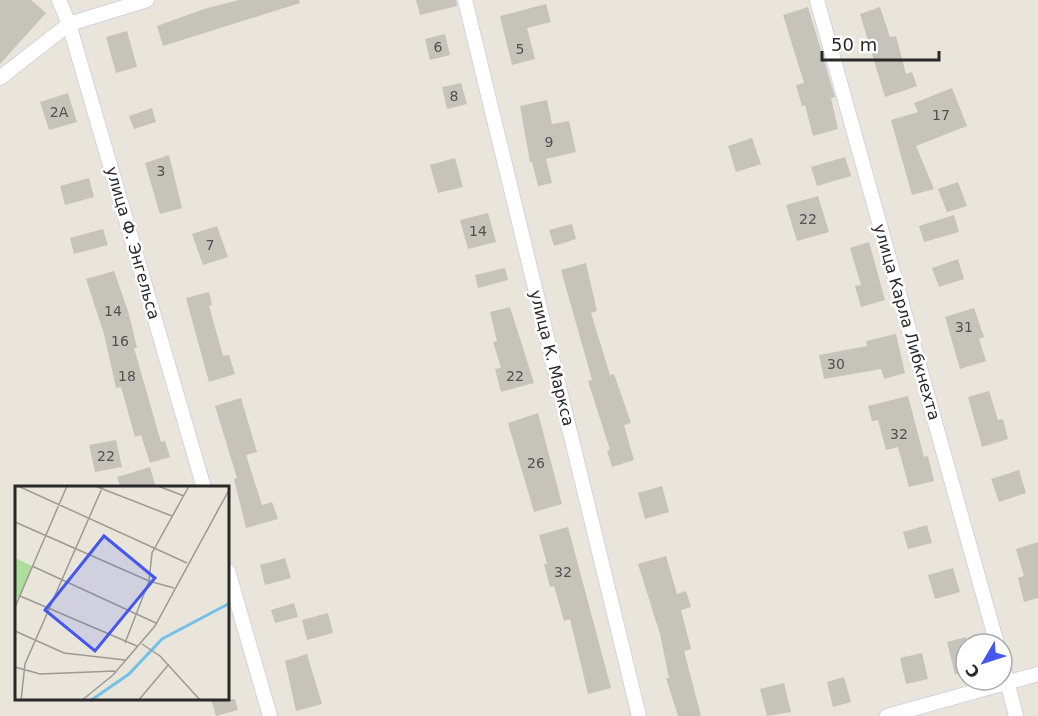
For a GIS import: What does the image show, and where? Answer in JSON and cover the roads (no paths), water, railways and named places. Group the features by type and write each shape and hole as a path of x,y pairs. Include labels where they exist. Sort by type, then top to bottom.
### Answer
{"street":[{"name":"улица Ф. Энгельса","path":"58,0 69,24 203,486"},
{"path":"0,78 69,24 147,0"},
{"name":"улица К. Маркса","path":"465,0 639,716"},
{"name":"улица Карла Либкнехта","path":"817,0 994,632"},
{"path":"230,578 270,716"},
{"path":"1014,680 1038,674"},
{"path":"887,716 972,692"},
{"path":"1010,692 1016,716"}]}
